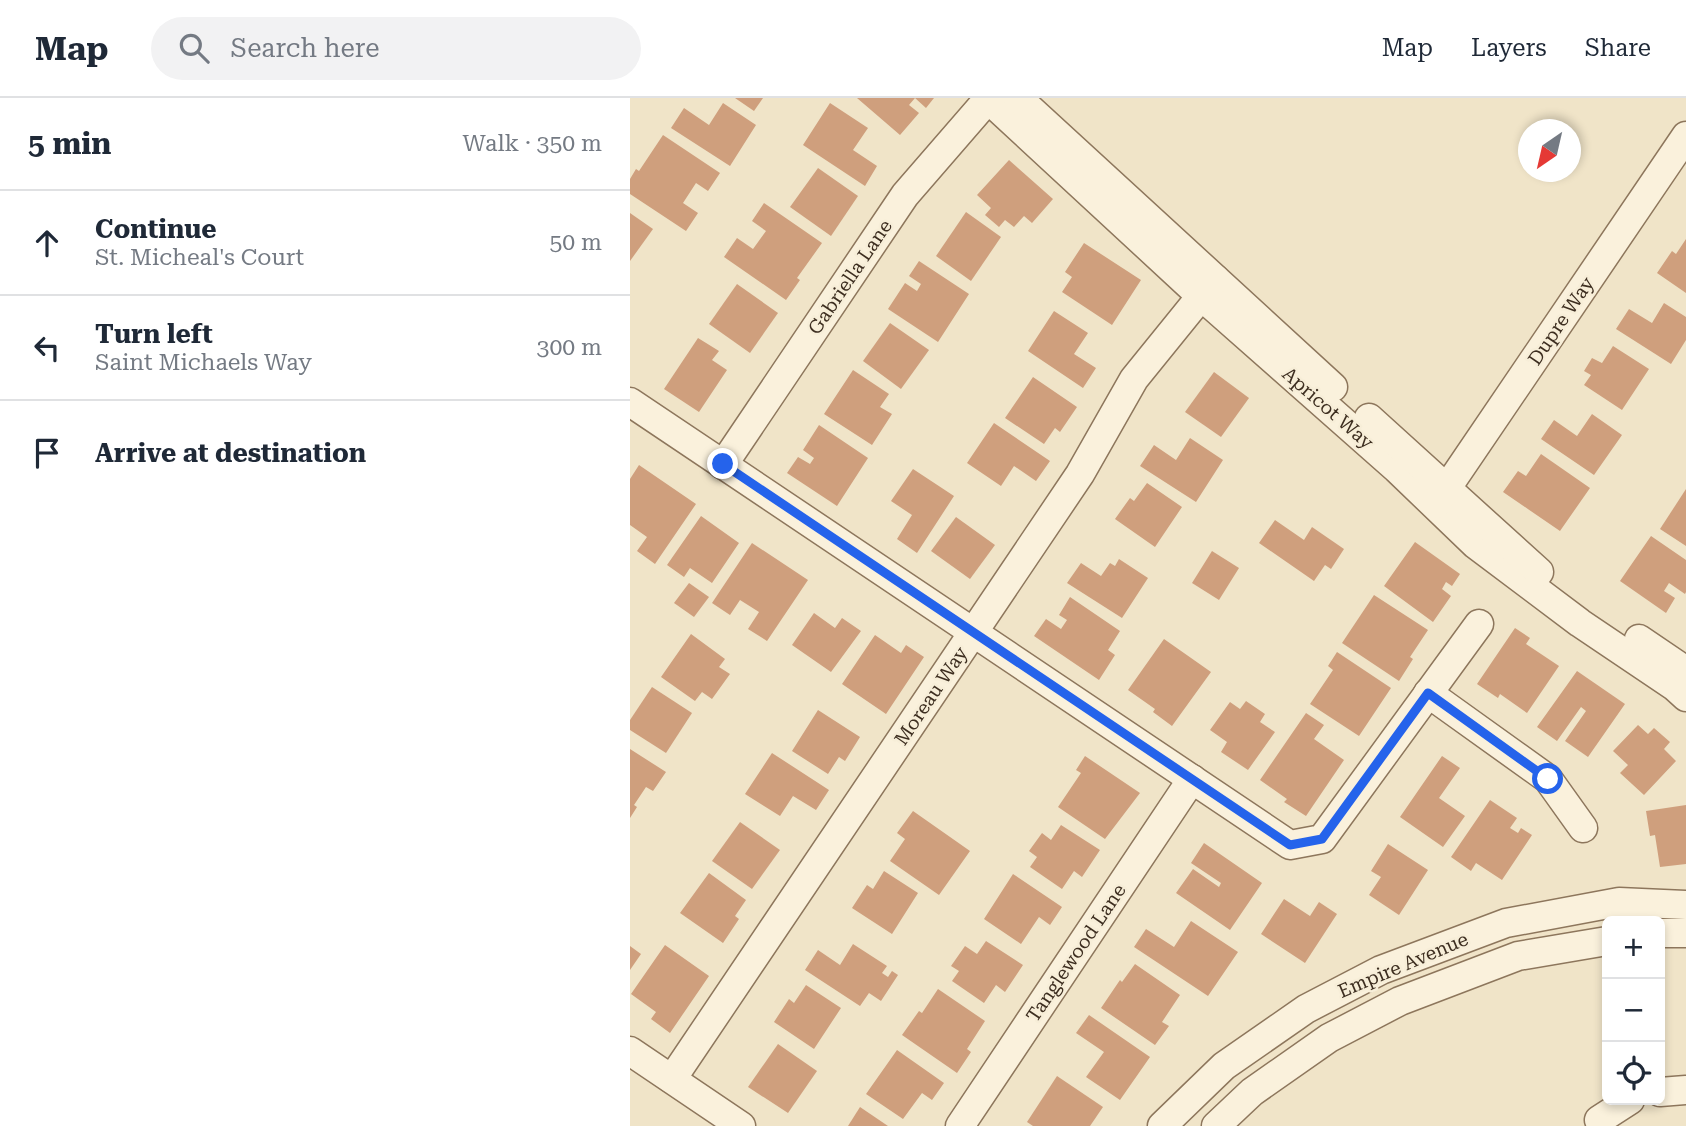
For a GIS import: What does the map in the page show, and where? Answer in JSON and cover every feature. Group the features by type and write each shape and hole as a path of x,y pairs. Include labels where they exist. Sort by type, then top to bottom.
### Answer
{"street":[{"name":"Apricot Way","path":"988,98 1208,287"},
{"name":"Gabriella Lane","path":"723,464 905,195 988,98"},
{"name":"Apricot Way","path":"1018,98 1208,287 1398,469 1441,497 1684,679"},
{"name":"Dupre Way","path":"1441,497 1686,136"},
{"name":"Moreau Way","path":"672,1079 1080,474 1133,380 1208,287"},
{"path":"630,402 1290,845 1322,839 1479,624"},
{"path":"1428,693 1548,779 1583,828"},
{"name":"Tanglewood Lane","path":"960,1126 1192,779"},
{"name":"Empire Avenue","path":"1162,1126 1235,1059 1306,1009 1381,970 1506,923 1619,902 1686,905"},
{"path":"1665,933 1686,933"},
{"name":"Empire Avenue","path":"1216,1126 1252,1092 1329,1038 1399,1002 1518,956 1602,942"},
{"path":"630,1051 741,1126"},
{"path":"1665,1092 1686,1090"},
{"path":"1599,1120 1622,1105"}],"building":[{"path":"735,98 763,98 754,111"},
{"path":"857,98 915,98 909,105 919,113 900,135"},
{"path":"915,98 934,98 926,108"},
{"path":"723,103 756,125 730,166 671,128 684,108 709,125"},
{"path":"830,103 868,128 853,150 877,166 865,186 803,145"},
{"path":"663,135 720,173 708,191 696,183 683,203 698,213 686,231 630,194 630,179 636,169 639,171"},
{"path":"1009,160 1053,199 1032,223 1024,216 1014,227 1005,220 999,227 985,215 991,208 977,195"},
{"path":"818,168 858,196 831,236 790,207"},
{"path":"764,203 822,243 797,278 800,280 786,300 724,257 737,238 753,249 766,231 752,221"},
{"path":"966,212 1001,237 971,281 936,256"},
{"path":"630,213 653,229 630,261"},
{"path":"1686,239 1686,293 1657,273 1672,251 1676,254"},
{"path":"1084,243 1141,280 1112,325 1062,292 1072,277 1065,272"},
{"path":"919,261 969,294 938,342 888,309 905,283 917,291 921,284 909,276"},
{"path":"737,284 778,313 750,353 709,324"},
{"path":"1664,303 1686,317 1686,340 1671,364 1616,329 1629,309 1652,323"},
{"path":"1054,311 1088,333 1074,354 1096,368 1083,388 1028,351"},
{"path":"890,323 929,350 901,389 863,361"},
{"path":"698,338 719,351 712,360 727,370 699,412 664,389"},
{"path":"1613,346 1649,369 1622,410 1584,385 1591,375 1584,371 1592,358 1602,363"},
{"path":"853,370 889,394 880,407 892,414 872,445 824,414"},
{"path":"1214,372 1249,398 1221,437 1185,412"},
{"path":"1033,377 1077,407 1060,432 1055,428 1044,444 1005,418"},
{"path":"1592,414 1622,435 1594,475 1541,439 1554,420 1577,436"},
{"path":"994,423 1050,461 1036,481 1014,466 1001,486 967,463"},
{"path":"819,425 868,458 837,506 787,473 798,457 810,464 814,458 803,450"},
{"path":"1190,438 1223,460 1196,502 1140,466 1154,445 1176,460"},
{"path":"1541,454 1590,488 1560,531 1503,492 1518,471 1526,476"},
{"path":"639,465 696,504 655,564 637,551 647,537 630,525 630,479"},
{"path":"913,469 954,496 917,553 897,539 912,515 891,501"},
{"path":"1147,483 1182,507 1155,547 1115,519 1130,498 1134,501"},
{"path":"1686,489 1686,546 1660,529"},
{"path":"701,516 739,543 712,583 690,568 684,577 667,565"},
{"path":"956,517 995,545 970,579 931,551"},
{"path":"1275,520 1304,540 1312,527 1344,549 1331,569 1325,565 1314,581 1259,543"},
{"path":"1651,536 1686,560 1686,592 1685,594 1669,583 1664,591 1675,598 1666,613 1620,581"},
{"path":"1415,542 1460,574 1452,586 1446,582 1442,589 1451,596 1433,622 1384,586"},
{"path":"752,543 808,580 767,641 748,629 759,612 740,600 730,615 712,603"},
{"path":"1212,551 1239,568 1219,600 1192,583"},
{"path":"1119,559 1148,578 1122,618 1067,583 1081,563 1101,576 1110,563 1115,566"},
{"path":"689,583 709,597 694,617 674,603"},
{"path":"1374,595 1428,630 1410,657 1413,659 1399,681 1342,643"},
{"path":"1070,597 1120,631 1108,650 1115,655 1099,680 1034,636 1046,619 1061,629 1067,620 1059,615"},
{"path":"814,613 835,628 842,618 861,631 831,672 792,645"},
{"path":"1515,628 1530,638 1526,644 1559,666 1527,713 1500,694 1498,698 1477,684"},
{"path":"691,634 725,659 719,667 730,674 712,699 702,692 695,701 661,677"},
{"path":"875,635 901,653 906,645 924,657 886,714 842,684"},
{"path":"1164,639 1211,672 1172,726 1153,712 1155,709 1128,690"},
{"path":"1337,652 1391,688 1359,736 1310,704 1333,670 1328,666"},
{"path":"1577,671 1625,704 1588,757 1565,741 1586,711 1581,707 1557,741 1537,727"},
{"path":"652,687 692,713 666,753 630,730 630,720"},
{"path":"1246,701 1265,714 1260,722 1275,732 1248,770 1221,752 1227,742 1210,730 1230,702 1240,709"},
{"path":"818,710 860,737 845,761 839,757 828,774 792,751"},
{"path":"1306,713 1324,725 1314,739 1344,760 1306,816 1284,802 1287,799 1260,780"},
{"path":"1638,725 1648,734 1654,728 1670,742 1664,749 1676,761 1644,795 1620,773 1628,765 1613,751"},
{"path":"630,749 666,772 653,791 646,787 634,805 637,807 630,818"},
{"path":"772,753 829,790 816,810 793,796 780,816 745,794"},
{"path":"1085,756 1140,793 1105,839 1058,807 1081,773 1076,770"},
{"path":"1442,756 1460,768 1439,798 1465,816 1443,847 1400,817"},
{"path":"1490,800 1517,818 1510,828 1518,833 1521,828 1532,835 1502,880 1476,863 1471,871 1451,857"},
{"path":"1686,805 1686,864 1660,867 1655,835 1650,836 1646,811"},
{"path":"913,811 970,851 939,895 890,861 905,839 897,833"},
{"path":"740,822 780,850 752,889 712,861"},
{"path":"1061,825 1100,850 1082,877 1074,871 1062,889 1030,867 1037,857 1029,851 1042,833 1051,840"},
{"path":"1204,843 1262,883 1230,930 1176,893 1193,869 1219,887 1221,883 1191,863"},
{"path":"1388,844 1428,870 1399,915 1369,895 1381,877 1371,871"},
{"path":"884,871 918,893 892,934 852,908 867,885 873,889"},
{"path":"709,873 746,900 735,916 739,919 723,943 680,913"},
{"path":"1013,874 1062,907 1050,925 1039,917 1021,944 984,919"},
{"path":"1284,899 1310,916 1319,902 1337,914 1305,963 1261,934"},
{"path":"1191,921 1238,952 1208,996 1134,947 1146,929 1174,947"},
{"path":"986,941 1023,965 1005,992 996,985 984,1003 952,981 959,971 951,966 965,946 977,954"},
{"path":"853,944 887,966 882,973 888,977 892,971 898,975 881,1001 869,993 860,1006 805,970 818,950 840,965"},
{"path":"665,945 709,976 670,1033 651,1019 656,1012 631,994"},
{"path":"630,946 641,954 630,970"},
{"path":"1135,964 1180,995 1162,1022 1169,1026 1155,1045 1101,1008"},
{"path":"806,985 841,1008 814,1049 774,1022 789,999 794,1003"},
{"path":"938,989 985,1021 967,1049 971,1052 957,1073 902,1035 919,1011 922,1013"},
{"path":"1089,1015 1150,1057 1120,1100 1086,1077 1104,1052 1076,1033"},
{"path":"778,1044 817,1071 788,1113 748,1087"},
{"path":"897,1050 944,1083 932,1100 922,1093 903,1119 866,1094"},
{"path":"1057,1076 1103,1107 1090,1126 1033,1126 1027,1122"},
{"path":"860,1107 888,1126 848,1126"}],"route":[{"path":"723,464 1290,845 1322,839 1428,693 1548,779"}]}
